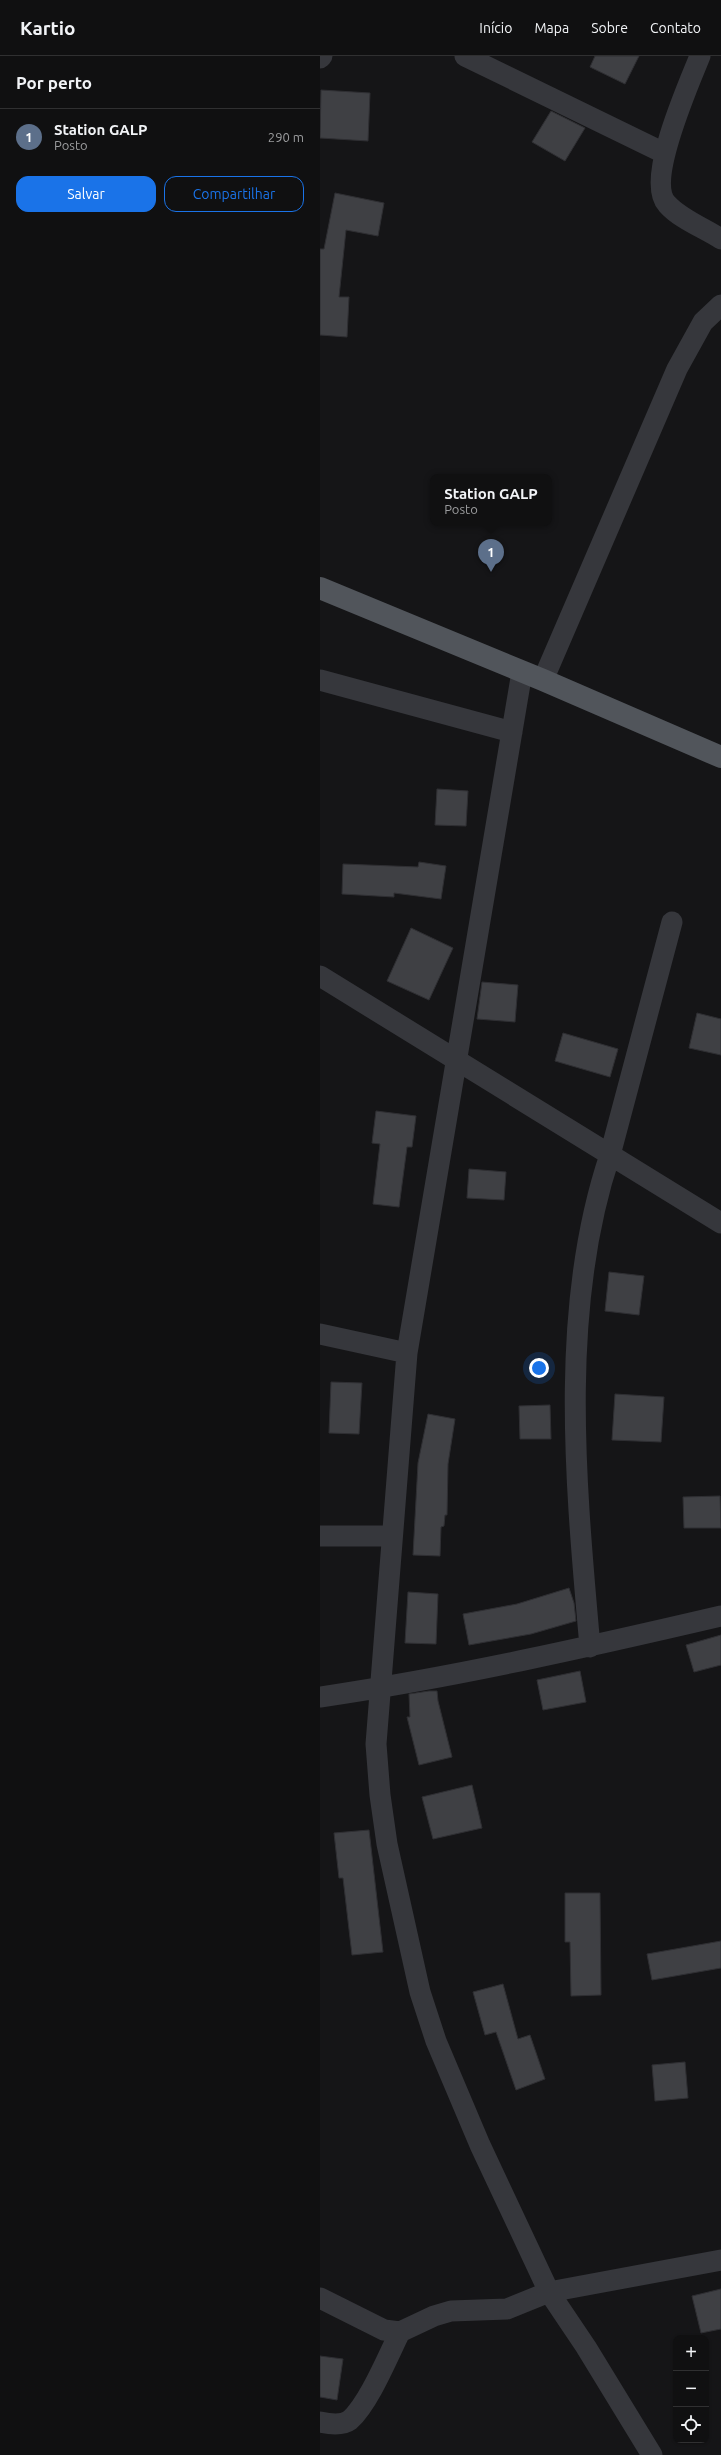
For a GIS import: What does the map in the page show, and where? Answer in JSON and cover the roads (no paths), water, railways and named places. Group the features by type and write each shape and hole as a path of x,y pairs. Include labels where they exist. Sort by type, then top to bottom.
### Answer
{"main road":[{"path":"320,588 543,680 721,757"}],"street":[{"path":"465,56 664,153"},
{"path":"700,56 664,153 660,184 662,196 666,204 721,239"},
{"path":"543,680 677,369 703,322 721,305"},
{"path":"522,672 407,1353 392,1536 382,1688 376,1744 380,1795 387,1844 420,1992 436,2041 480,2145 549,2292 586,2347 652,2455"},
{"path":"320,680 512,732"},
{"path":"590,1647 577,1502 579,1313 587,1240 598,1192 610,1155 672,922"},
{"path":"320,976 721,1223"},
{"path":"320,1334 407,1353"},
{"path":"320,1536 392,1536"},
{"path":"320,1697 382,1688 590,1647 721,1616"},
{"path":"320,2298 384,2330 400,2332 434,2316 451,2311 507,2309 549,2292 721,2260"},
{"path":"320,2422 332,2425 349,2421 363,2404 400,2332"}],"place":[{"name":"Station GALP","path":"491,572"}]}
